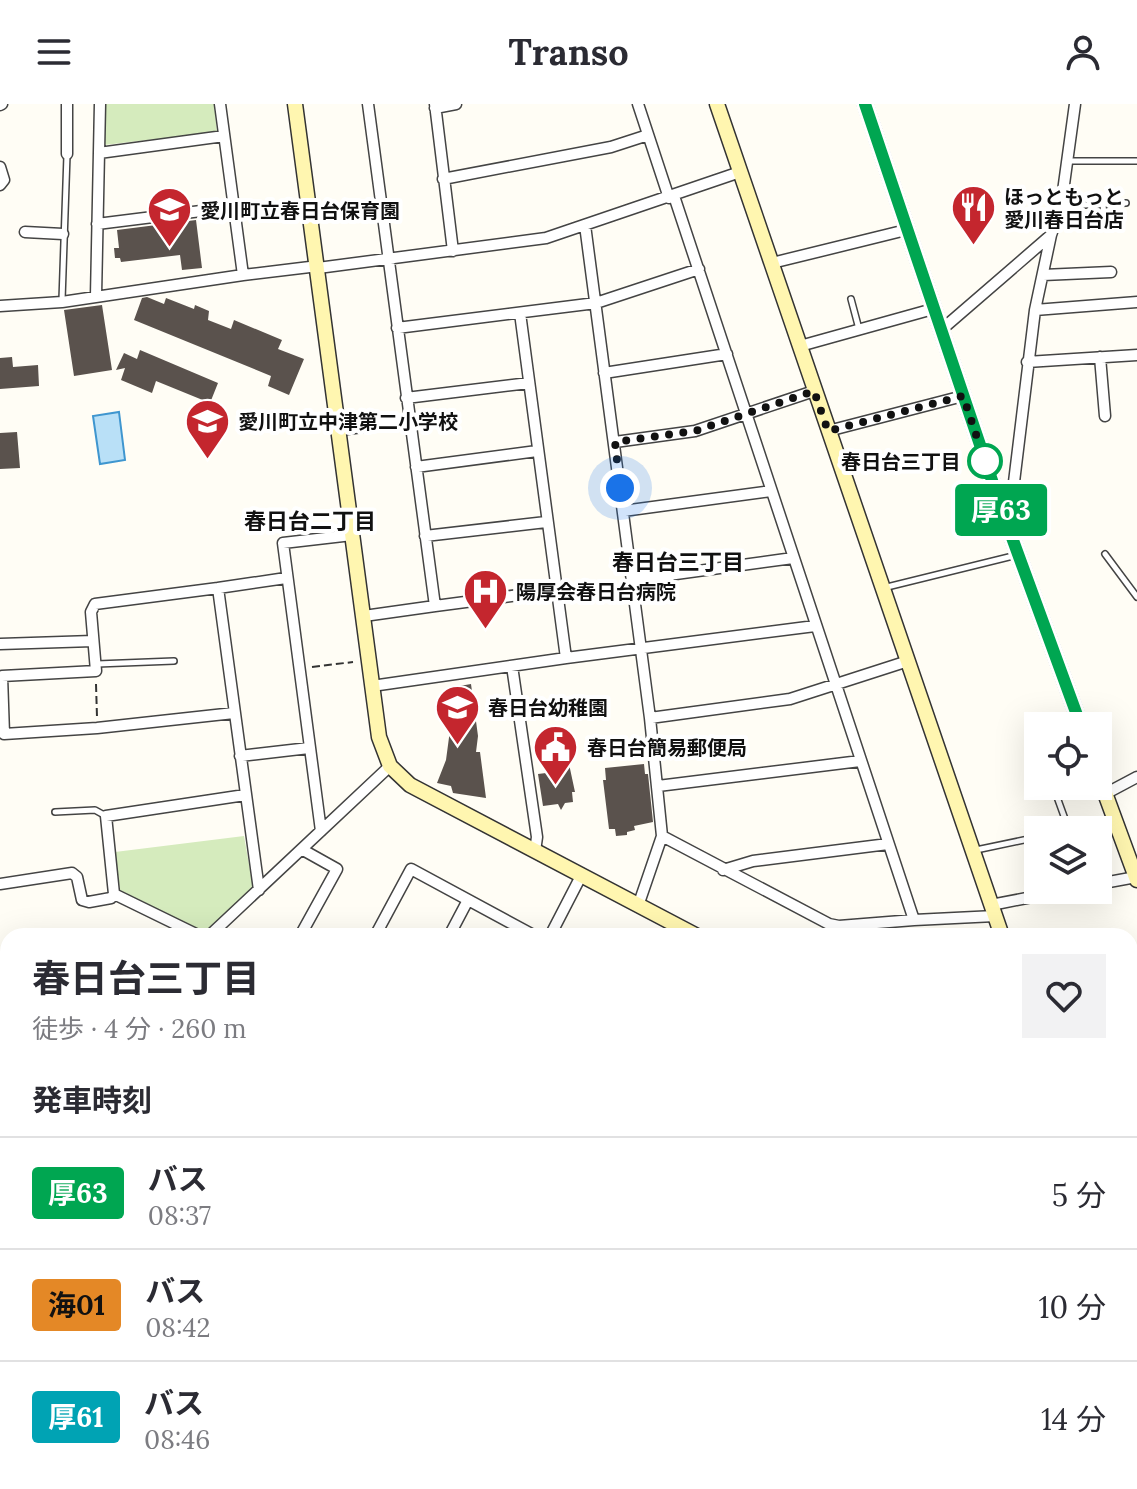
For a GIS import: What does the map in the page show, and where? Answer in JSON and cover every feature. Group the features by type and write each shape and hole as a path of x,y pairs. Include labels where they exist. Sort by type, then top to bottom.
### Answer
{"street":[{"path":"67,104 67,154"},
{"path":"96,296 100,104"},
{"path":"220,104 243,275"},
{"path":"295,104 379,737 390,766 410,785 681,928"},
{"path":"368,104 435,606"},
{"path":"453,251 435,106 456,104"},
{"path":"638,104 699,269 914,920"},
{"path":"717,104 999,928"},
{"path":"865,104 1003,513 1076,712"},
{"path":"1003,513 1014,482 1035,310 1051,235 1061,206 1075,104"},
{"path":"443,179 611,147 648,135"},
{"path":"99,153 224,136"},
{"path":"0,167 4,180 0,185"},
{"path":"0,306 62,302 243,275 546,238 740,172"},
{"path":"97,224 233,207"},
{"path":"585,225 650,718 662,836 638,906"},
{"path":"772,263 906,230"},
{"path":"25,232 63,234"},
{"path":"940,331 1051,235"},
{"path":"397,328 596,303 699,269"},
{"path":"1043,275 1111,272"},
{"path":"1035,310 1137,302"},
{"path":"800,346 933,309"},
{"path":"520,313 566,658"},
{"path":"604,373 727,354"},
{"path":"1027,362 1137,355"},
{"path":"1100,357 1105,416"},
{"path":"406,398 529,383"},
{"path":"615,442 695,431 814,391"},
{"path":"828,431 963,396"},
{"path":"339,430 409,421"},
{"path":"416,467 537,451"},
{"path":"623,511 771,491"},
{"path":"425,536 546,522"},
{"path":"321,831 283,543 352,535"},
{"path":"632,580 793,558"},
{"path":"234,713 97,728 4,734 1,676 96,667 91,612 95,604 286,578"},
{"path":"218,588 259,890"},
{"path":"364,616 557,590"},
{"path":"372,686 815,626"},
{"path":"0,644 93,641"},
{"path":"650,718 790,699 908,661"},
{"path":"512,666 537,837 535,851"},
{"path":"240,756 309,748"},
{"path":"658,786 860,761"},
{"path":"211,928 259,890 390,766"},
{"path":"1112,790 1137,777"},
{"path":"0,884 72,873 77,877 82,900 89,902 111,898 114,894 106,816 245,795"},
{"path":"1107,800 1136,873 1112,880"},
{"path":"662,836 829,924 839,926 993,910 1024,902"},
{"path":"723,870 753,861 888,844"},
{"path":"303,850 337,869 304,928"},
{"path":"379,928 411,869 517,928"},
{"path":"554,928 581,876"},
{"path":"114,894 184,928"},
{"path":"453,928 468,900"}],"lane":[{"path":"62,302 67,154"},
{"path":"1066,161 1137,161"},
{"path":"1061,206 1126,203"},
{"path":"1103,204 1104,219"},
{"path":"851,299 859,329"},
{"path":"883,588 1018,554"},
{"path":"1105,554 1137,597"},
{"path":"162,661 163,669"},
{"path":"96,667 174,661"},
{"path":"55,812 95,810 106,816"},
{"path":"973,851 1024,840"}],"path":[{"path":"298,669 369,660"},
{"path":"96,667 97,728"}],"green space":[{"path":"104,104 214,104 217,132 104,145"},
{"path":"244,836 253,887 209,928 194,928 120,890 115,852"}],"water":[{"path":"119,412 125,460 100,464 93,416"}],"building":[{"path":"196,220 202,268 182,270 180,255 121,262 120,258 115,258 114,248 119,248 117,230"},
{"path":"142,298 164,304 166,298 194,309 195,305 209,311 208,320 231,329 234,320 282,340 278,349 304,359 289,395 268,386 271,376 134,320"},
{"path":"102,305 112,370 74,376 64,310"},
{"path":"140,350 218,383 210,403 156,381 152,393 121,380 125,368 116,370 124,353 137,359"},
{"path":"12,357 13,367 38,365 39,386 0,389 0,358"},
{"path":"17,432 20,468 0,469 0,433"},
{"path":"471,684 478,736 476,752 480,752 486,798 453,793 451,786 437,783 446,760 450,730 454,731 448,688"},
{"name":"春日台簡易郵便局","path":"569,764 575,792 572,792 573,802 565,803 561,810 558,804 543,806 538,774 546,773 545,767"},
{"path":"644,764 645,774 648,774 653,822 634,826 635,830 627,832 627,835 616,836 615,829 609,829 603,780 606,780 605,768"}],"bus line":[{"name":"厚63","path":"865,104 1003,513 1076,712"}],"place":[{"name":"ほっともっと 愛川春日台店","path":"973,247"},
{"name":"愛川町立春日台保育園","path":"169,249"},
{"name":"愛川町立中津第二小学校","path":"207,460"},
{"name":"春日台三丁目","path":"985,461"},
{"name":"陽厚会春日台病院","path":"485,630"},
{"name":"春日台幼稚園","path":"457,746"},
{"name":"春日台簡易郵便局","path":"556,786"}],"district":[{"name":"春日台二丁目","path":"310,521"},
{"name":"春日台三丁目","path":"678,562"}],"route":[{"path":"620,488 615,442 695,431 814,391 828,431 963,396 985,461"}]}
